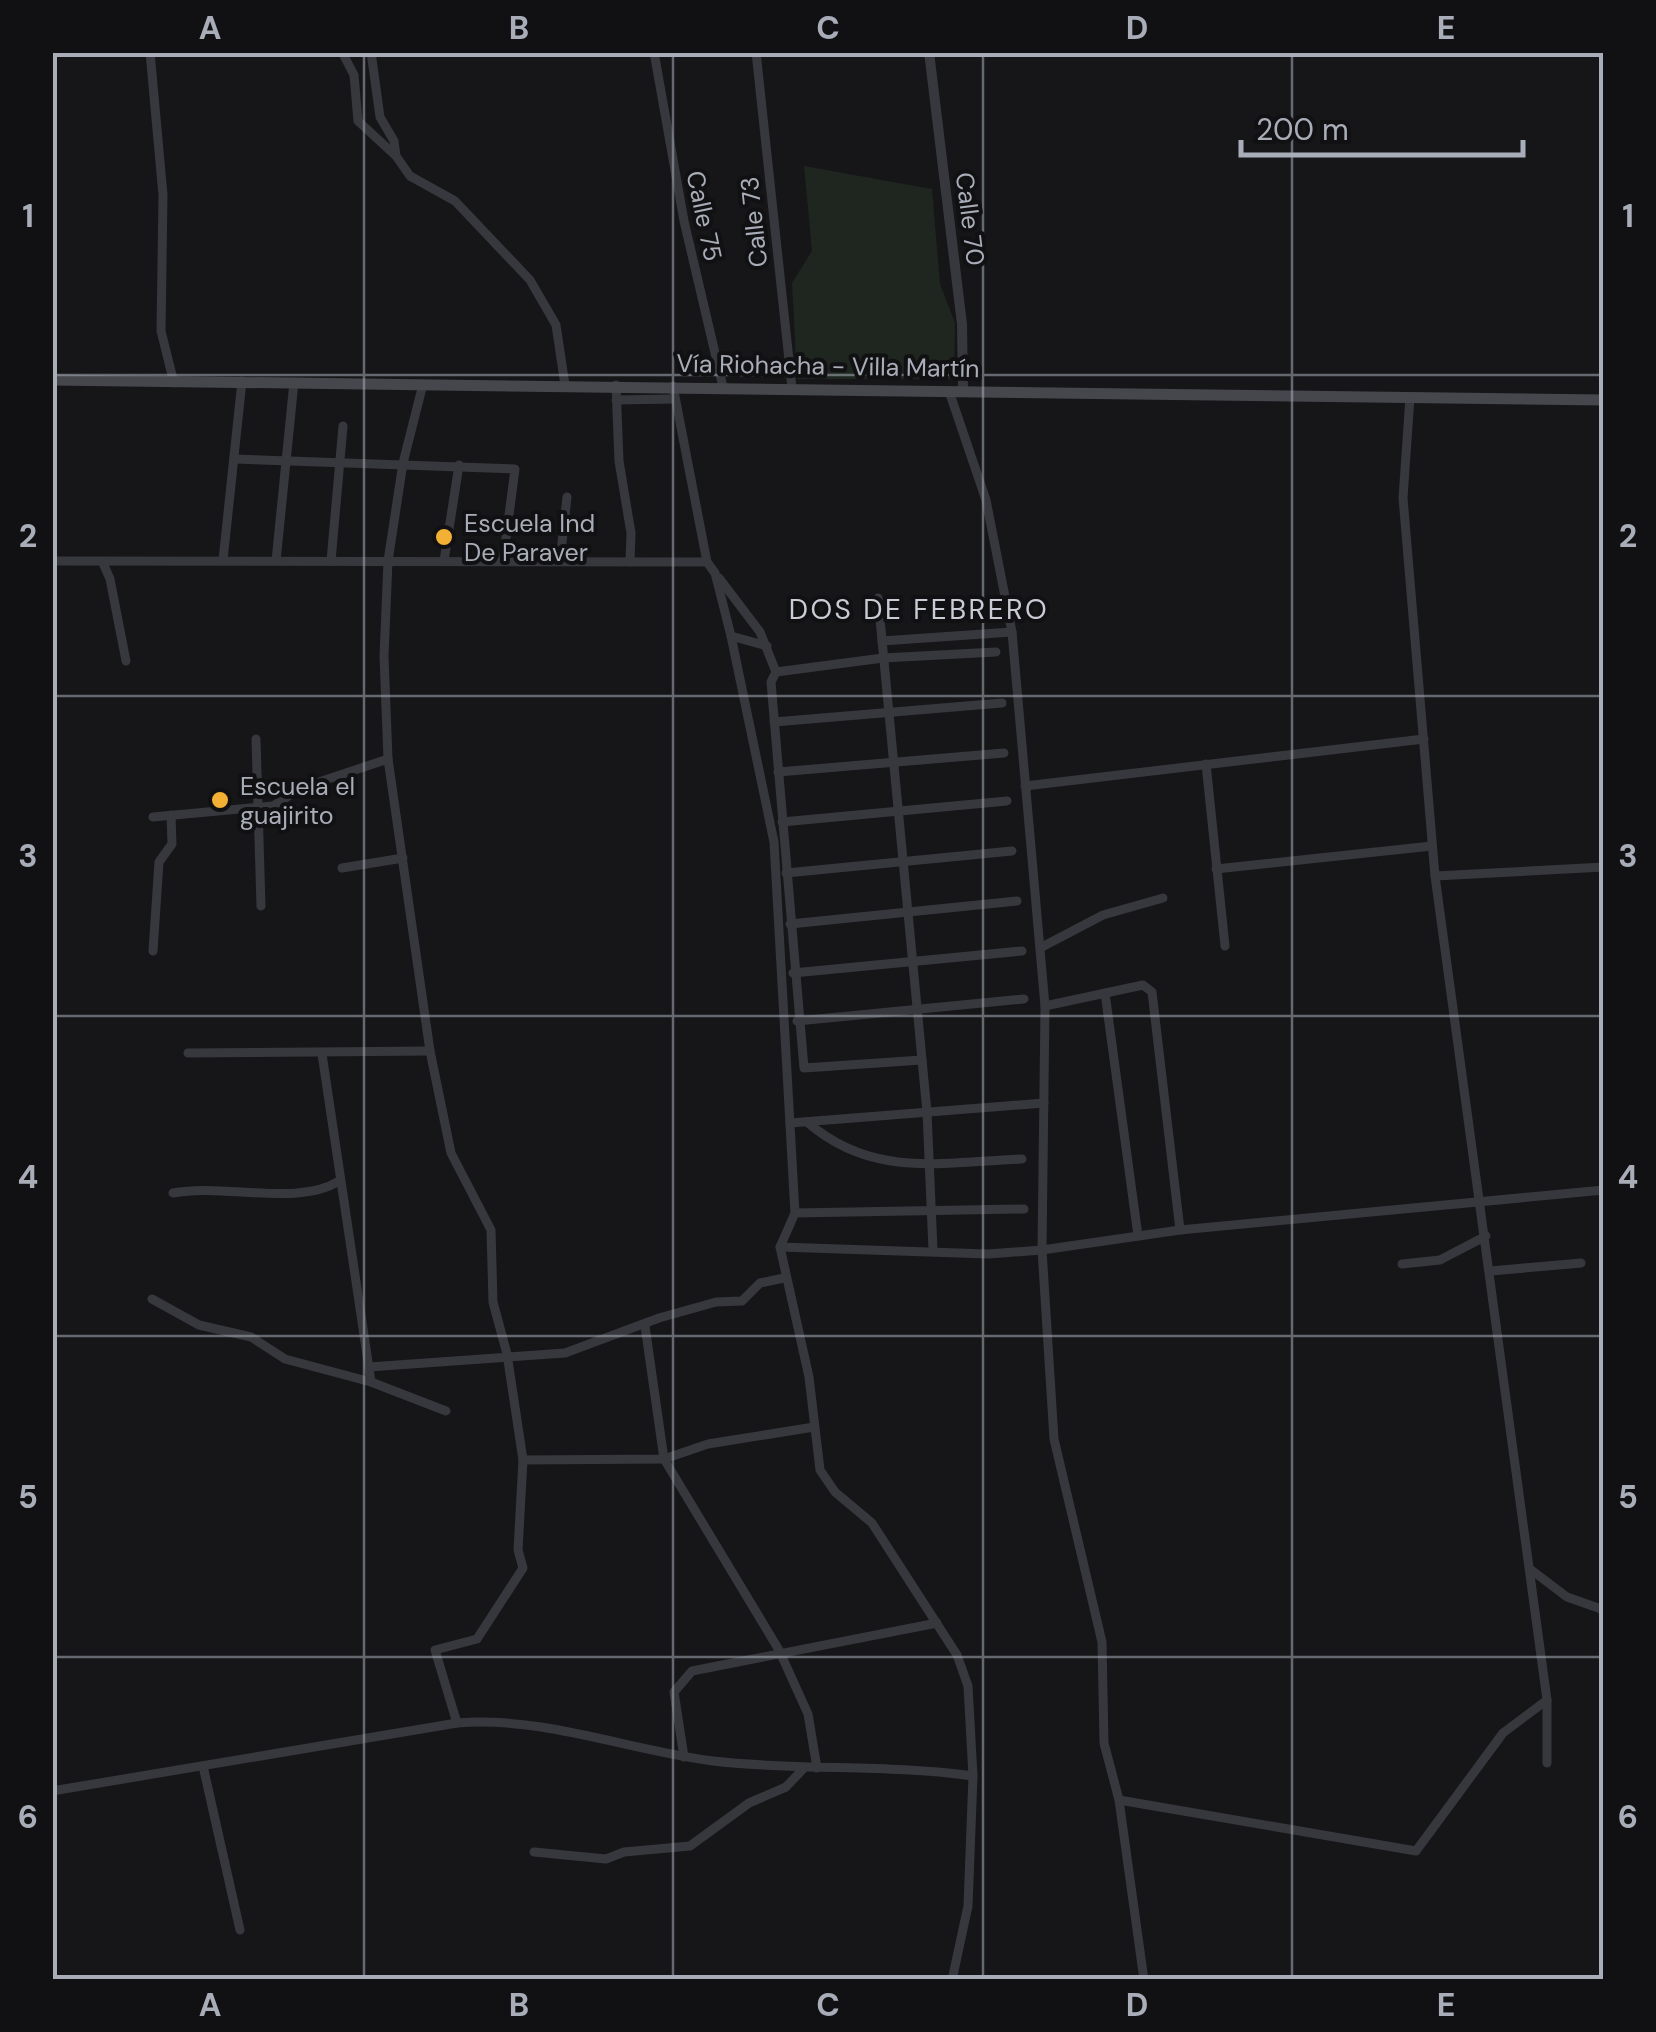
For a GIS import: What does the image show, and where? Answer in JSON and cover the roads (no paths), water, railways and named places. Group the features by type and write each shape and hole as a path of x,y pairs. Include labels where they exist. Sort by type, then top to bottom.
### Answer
{"main road":[{"name":"Vía Riohacha - Villa Martín","path":"52,380 616,385 674,393 722,387 1604,400"}],"street":[{"path":"150,52 164,195 161,331 174,383"},
{"path":"342,52 354,75 358,121 396,156 410,176 454,201 530,280 556,325 565,384"},
{"path":"371,52 380,117 394,140 396,156"},
{"name":"Calle 75","path":"654,52 677,188 722,387"},
{"name":"Calle 73","path":"756,52 792,388"},
{"name":"Calle 70","path":"929,52 962,324 964,390"},
{"path":"224,560 242,381"},
{"path":"276,560 294,382"},
{"path":"423,384 404,463 388,561 384,656 388,759 430,1052 451,1153 491,1230 493,1302 507,1354 523,1460 518,1550 523,1568 477,1639 435,1650 457,1723"},
{"path":"616,385 619,461 631,534 630,562"},
{"path":"950,391 986,500 1012,632 1045,1006 1042,1250 1054,1439 1102,1642 1104,1743 1120,1800 1144,1980"},
{"path":"616,400 674,393 707,562 752,618 776,672 771,682 804,1068 922,1060"},
{"path":"1410,397 1403,498 1435,876 1547,1700 1547,1763"},
{"path":"330,561 343,426"},
{"path":"234,459 515,469 503,561"},
{"path":"444,561 459,465"},
{"path":"560,561 567,496"},
{"path":"52,561 707,562"},
{"path":"103,563 110,579 126,661"},
{"path":"714,573 774,842 795,1213 780,1247 809,1377 820,1470 835,1492 872,1523 937,1623 968,1686 973,1776 968,1906 952,1980"},
{"path":"878,598 922,1060 933,1250"},
{"path":"882,641 1012,632"},
{"path":"731,636 766,646"},
{"path":"776,672 884,658 996,652"},
{"path":"774,722 1002,703"},
{"path":"256,738 255,807 261,906"},
{"path":"1026,786 1424,739"},
{"path":"778,772 1004,753"},
{"path":"153,817 274,806 300,788 388,759"},
{"path":"1206,764 1225,946"},
{"path":"782,822 1006,801"},
{"path":"153,951 153,902 159,862 172,844 171,815"},
{"path":"1216,869 1432,846"},
{"path":"786,872 1012,851"},
{"path":"342,868 403,858"},
{"path":"1435,876 1604,867"},
{"path":"1040,948 1102,915 1163,898"},
{"path":"790,924 1016,901"},
{"path":"794,972 1022,951"},
{"path":"1045,1006 1143,985 1152,992 1180,1230"},
{"path":"1104,994 1138,1236"},
{"path":"797,1021 1024,999"},
{"path":"188,1053 430,1052"},
{"path":"322,1054 371,1382"},
{"path":"790,1123 1044,1104"},
{"path":"807,1122 828,1140 860,1157 929,1162 1022,1159"},
{"path":"173,1193 198,1188 320,1192 339,1181"},
{"path":"780,1247 1042,1250 1180,1230 1604,1190"},
{"path":"795,1213 1024,1208"},
{"path":"1402,1264 1430,1263 1486,1236"},
{"path":"1491,1270 1581,1263"},
{"path":"369,1367 507,1354 566,1354 590,1341 716,1302 742,1302 760,1283 784,1278"},
{"path":"152,1299 199,1325 251,1337 285,1359 371,1382 446,1411"},
{"path":"645,1326 664,1459 779,1650 808,1714 817,1768"},
{"path":"523,1460 664,1459 708,1444 814,1427"},
{"path":"1530,1569 1567,1597 1604,1610"},
{"path":"684,1757 674,1692 692,1670 779,1650 924,1629 937,1623"},
{"path":"1120,1800 1416,1851 1503,1733 1547,1700"},
{"path":"52,1791 457,1723 506,1719 684,1757 804,1768 920,1768 973,1776"},
{"path":"203,1766 240,1930"},
{"path":"534,1852 606,1859 624,1852 690,1846 750,1804 786,1787 804,1768"}],"place":[{"name":"Escuela Ind De Paraver","path":"444,537"},
{"name":"Escuela el guajirito","path":"220,800"}],"district":[{"name":"DOS DE FEBRERO","path":"919,609"}]}
